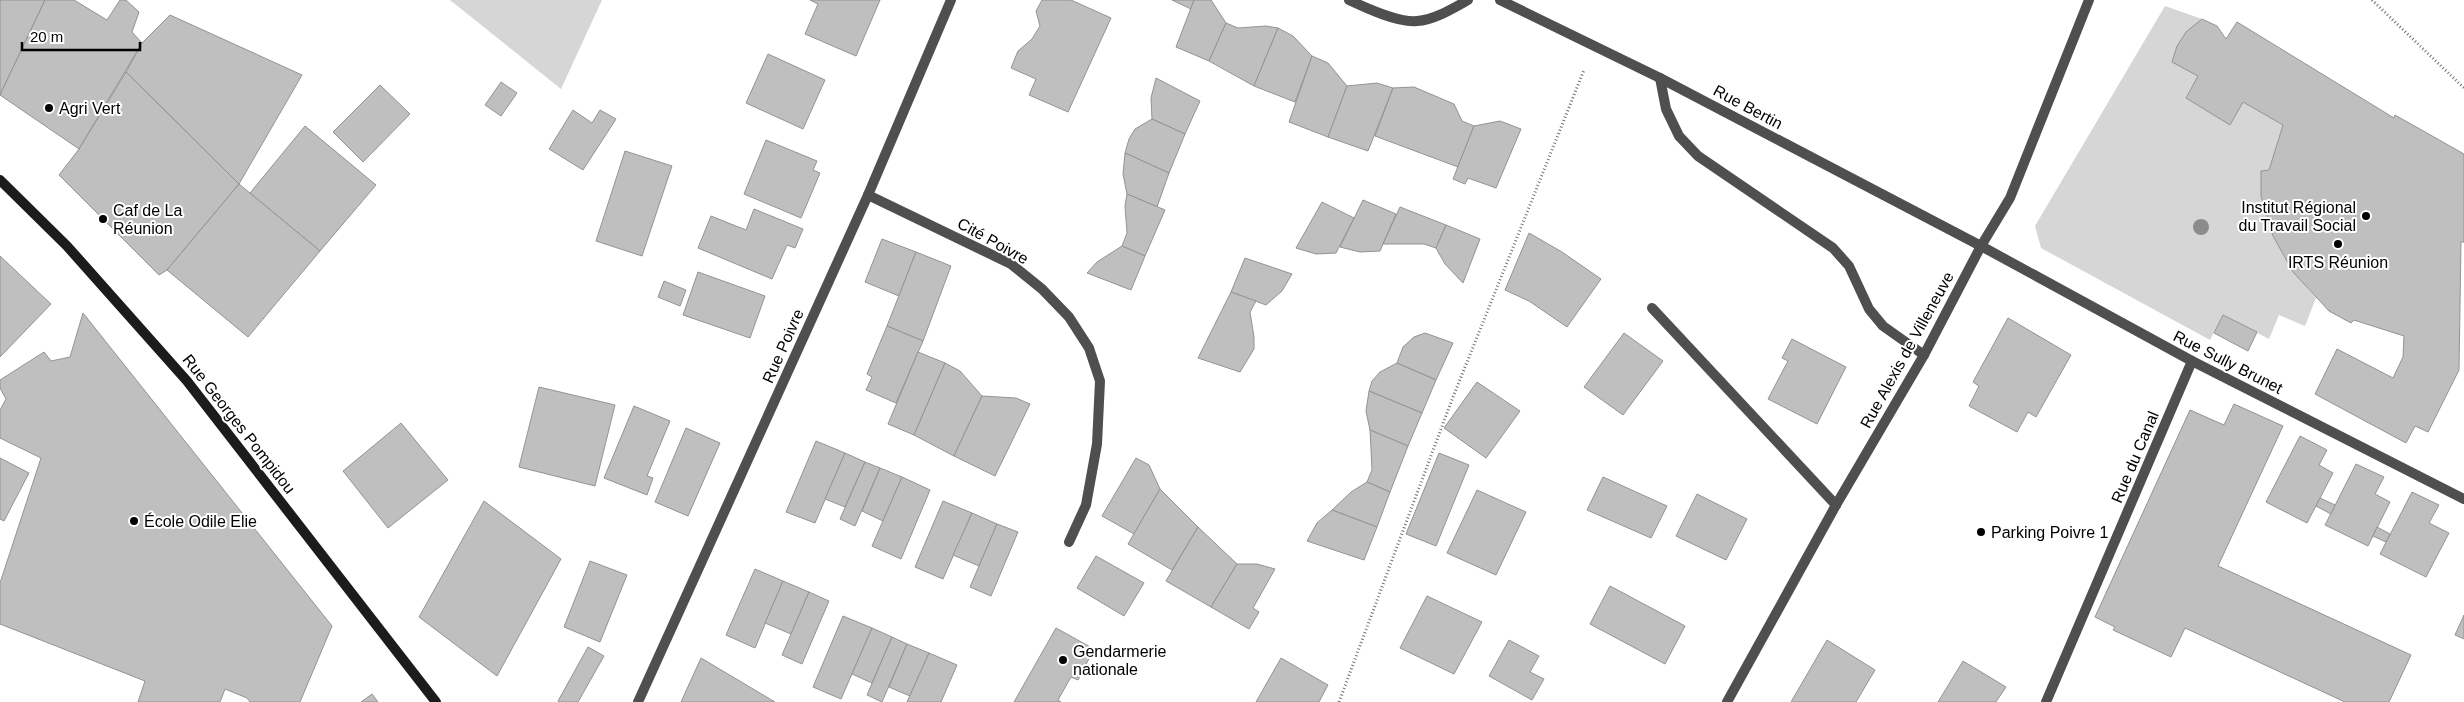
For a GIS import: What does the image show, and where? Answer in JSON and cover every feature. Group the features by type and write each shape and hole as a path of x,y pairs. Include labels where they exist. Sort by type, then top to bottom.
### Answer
{"main road":[{"name":"Rue Georges Pompidou","path":"0,180 67,246 187,381 436,702"}],"street":[{"name":"Rue Poivre","path":"638,702 868,195 952,0"},
{"path":"1349,0 1378,13 1417,21 1451,10 1468,0"},
{"name":"Rue Bertin","path":"1500,0 1660,78 1980,246"},
{"name":"Rue Alexis de Villeneuve","path":"1727,702 1836,505 1924,355 1980,246 2010,198 2089,0"},
{"path":"1660,78 1666,109 1679,136 1698,156 1833,248 1849,266 1869,309 1883,326 1924,355"},
{"name":"Cité Poivre","path":"868,195 1011,264 1042,288 1069,317 1089,348 1100,381 1097,444 1086,505 1069,542"},
{"name":"Rue Sully Brunet","path":"1980,246 2192,361 2464,499"},
{"path":"1652,308 1836,505"},
{"name":"Rue du Canal","path":"2046,702 2192,361"}],"path":[{"path":"2372,0 2464,88"},
{"path":"1339,702 1454,396 1594,46"}],"shaded area":[{"path":"450,0 602,0 561,89"},
{"path":"2165,6 2202,19 2183,38 2172,61 2198,76 2186,98 2229,124 2243,102 2283,125 2269,170 2273,236 2293,272 2316,298 2305,326 2279,315 2269,339 2223,315 2210,340 2041,248 2035,226"}],"building":[{"path":"0,0 45,0 0,95"},
{"path":"45,0 74,0 107,20 120,0 126,0 139,12 132,32 142,43 79,149 0,95"},
{"path":"810,0 880,0 856,56 805,34 818,4"},
{"path":"1042,0 1071,0 1111,18 1068,112 1029,95 1036,79 1011,68 1018,51 1032,39 1040,26 1036,11"},
{"path":"1172,0 1194,0 1191,9"},
{"path":"1194,0 1211,0 1226,23 1209,61 1176,47"},
{"path":"170,15 302,75 239,184 126,72 142,43"},
{"name":"Institut Régional du Travail Social","path":"2202,19 2217,26 2226,39 2237,22 2394,118 2395,115 2464,154 2464,242 2461,242 2459,370 2428,432 2415,426 2406,443 2315,394 2337,349 2393,378 2403,357 2404,336 2354,320 2351,323 2329,311 2293,272 2273,236 2261,196 2261,171 2269,170 2283,125 2243,102 2230,125 2186,98 2198,76 2172,62 2177,46 2186,32"},
{"path":"1226,23 1238,28 1266,26 1278,28 1254,86 1209,61"},
{"path":"1278,28 1293,36 1312,56 1295,102 1254,86"},
{"path":"768,54 825,80 803,129 746,103"},
{"path":"1312,56 1328,63 1347,86 1328,137 1289,122"},
{"path":"126,72 239,184 167,270 159,275 59,175 79,149"},
{"path":"1156,78 1200,101 1185,134 1152,119 1151,98"},
{"path":"501,82 517,93 501,116 485,105"},
{"path":"1377,83 1393,88 1368,151 1328,137 1347,86"},
{"path":"380,85 410,114 363,162 333,132"},
{"path":"1414,87 1454,104 1462,121 1474,126 1458,167 1375,136 1393,88"},
{"path":"573,110 592,123 600,110 616,119 583,170 549,149"},
{"path":"1152,119 1185,134 1169,173 1125,153 1129,139 1135,129"},
{"path":"1500,121 1521,129 1496,188 1468,178 1465,184 1453,179 1474,126"},
{"path":"305,126 376,185 320,251 250,193"},
{"path":"766,140 817,161 813,170 820,173 801,218 744,194"},
{"path":"625,151 672,166 642,256 596,241"},
{"path":"1125,153 1169,173 1157,207 1127,194 1123,174"},
{"path":"239,184 320,251 248,337 167,270"},
{"path":"1127,194 1165,210 1145,256 1122,246 1127,233 1125,206"},
{"path":"1363,200 1396,214 1380,251 1360,252 1340,247"},
{"path":"1322,202 1354,218 1336,253 1316,254 1296,248"},
{"path":"1400,207 1446,225 1436,248 1424,244 1383,244"},
{"path":"754,209 803,229 795,248 787,245 772,279 698,248 711,216 746,230"},
{"path":"1446,225 1480,239 1463,283 1445,264 1436,248"},
{"path":"1529,233 1562,252 1601,279 1567,327 1529,301 1505,290"},
{"path":"882,239 916,252 899,296 865,282"},
{"path":"1122,246 1145,256 1131,290 1087,273 1097,262"},
{"path":"916,252 951,266 923,341 887,326"},
{"path":"0,256 51,304 0,357"},
{"path":"1245,258 1292,274 1282,291 1266,305 1231,292"},
{"path":"698,272 765,296 750,338 683,315"},
{"path":"664,281 686,290 680,306 658,297"},
{"path":"1231,292 1256,301 1250,312 1254,349 1240,372 1198,358"},
{"name":"École Odile Elie","path":"83,313 332,626 300,702 250,702 247,698 225,689 220,702 138,702 145,681 0,624 0,583 41,458 0,438 0,410 6,399 0,388 0,380 44,352 51,361 70,357"},
{"path":"2223,315 2257,332 2248,351 2214,333"},
{"path":"2008,318 2071,355 2036,417 2028,412 2017,432 1969,406 1979,386 1973,382"},
{"path":"887,326 923,341 896,403 866,390 872,377 867,374"},
{"path":"1425,333 1453,343 1436,380 1397,363 1403,347 1414,337"},
{"path":"1624,333 1663,361 1623,415 1584,387"},
{"path":"1792,339 1846,367 1817,424 1768,399 1788,361 1782,358"},
{"path":"918,352 945,363 914,435 888,424"},
{"path":"945,363 960,371 982,396 954,456 914,435"},
{"path":"1397,363 1436,380 1422,413 1369,391 1372,381 1380,372"},
{"path":"1477,382 1520,411 1486,458 1444,428"},
{"path":"539,387 615,405 595,486 519,467"},
{"path":"1369,391 1422,413 1408,446 1370,430 1366,411"},
{"path":"982,396 1016,398 1030,404 995,476 954,456"},
{"path":"2234,404 2283,426 2218,566 2411,655 2389,702 2345,702 2185,628 2171,657 2113,630 2115,627 2095,617 2190,410 2224,425"},
{"path":"634,406 670,421 647,476 653,478 647,495 604,478"},
{"path":"401,423 448,480 388,528 343,471"},
{"path":"686,428 720,443 688,516 655,502"},
{"path":"1370,430 1408,446 1390,492 1367,482 1372,470"},
{"path":"2300,436 2327,450 2319,465 2333,473 2307,523 2266,502"},
{"path":"816,441 845,453 815,523 786,512"},
{"path":"845,453 865,462 845,507 825,499"},
{"path":"1439,453 1469,465 1436,546 1406,534"},
{"path":"0,458 29,473 4,521 0,519"},
{"path":"1136,458 1149,465 1160,489 1134,534 1102,516"},
{"path":"865,462 880,468 855,526 840,519"},
{"path":"2356,464 2384,477 2375,494 2390,502 2368,546 2325,525"},
{"path":"880,468 902,477 883,521 862,511"},
{"path":"902,477 930,490 901,559 872,546"},
{"path":"1603,477 1667,506 1651,538 1587,510"},
{"path":"1367,482 1390,492 1377,527 1332,510 1351,492"},
{"path":"1160,489 1198,527 1172,570 1128,544"},
{"path":"1477,490 1526,512 1496,575 1447,553"},
{"path":"2412,492 2439,505 2429,523 2449,533 2426,577 2380,554"},
{"path":"1697,494 1747,519 1726,560 1676,536"},
{"path":"2320,498 2335,505 2331,514 2316,506"},
{"path":"484,501 561,559 497,676 419,617"},
{"path":"943,501 972,513 943,579 915,567"},
{"path":"1332,510 1377,527 1364,560 1307,541 1317,523"},
{"path":"972,513 997,524 979,566 953,555"},
{"path":"997,524 1018,532 991,596 970,587"},
{"path":"1198,527 1237,564 1211,607 1166,581"},
{"path":"2377,527 2390,534 2386,542 2373,536"},
{"path":"1096,556 1144,583 1124,616 1077,588"},
{"path":"590,561 627,575 600,642 564,627"},
{"path":"1237,564 1257,564 1275,569 1253,608 1259,612 1249,629 1211,607"},
{"path":"755,569 783,581 755,648 726,635"},
{"path":"783,581 809,592 791,634 765,623"},
{"path":"1610,586 1685,626 1665,664 1590,624"},
{"path":"809,592 829,601 802,664 782,655"},
{"path":"1427,596 1482,622 1454,674 1400,648"},
{"path":"2464,615 2464,639 2455,635"},
{"path":"843,616 872,628 841,699 813,687"},
{"path":"872,628 892,637 872,683 852,674"},
{"name":"Gendarmerie nationale","path":"1056,628 1094,649 1078,680 1071,677 1058,700 1061,702 1014,702"},
{"path":"892,637 907,644 882,702 867,695"},
{"path":"1509,640 1539,656 1530,672 1544,679 1532,700 1489,676"},
{"path":"1827,640 1875,670 1856,702 1791,702"},
{"path":"907,644 929,653 910,696 889,687"},
{"path":"588,647 604,656 578,702 559,702 558,701"},
{"path":"929,653 957,665 941,702 907,702"},
{"path":"701,658 775,702 681,702"},
{"path":"1281,658 1328,685 1319,702 1256,702"},
{"path":"1963,661 2006,687 1996,702 1938,702"},
{"path":"372,694 378,702 361,702"}],"place":[{"name":"Agri Vert","path":"49,108"},
{"name":"Institut Régional du Travail Social","path":"2366,216"},
{"name":"Caf de La Réunion","path":"103,219"},
{"name":"IRTS Réunion","path":"2338,244"},
{"name":"École Odile Elie","path":"134,521"},
{"name":"Parking Poivre 1","path":"1981,532"},
{"name":"Gendarmerie nationale","path":"1063,660"}]}
